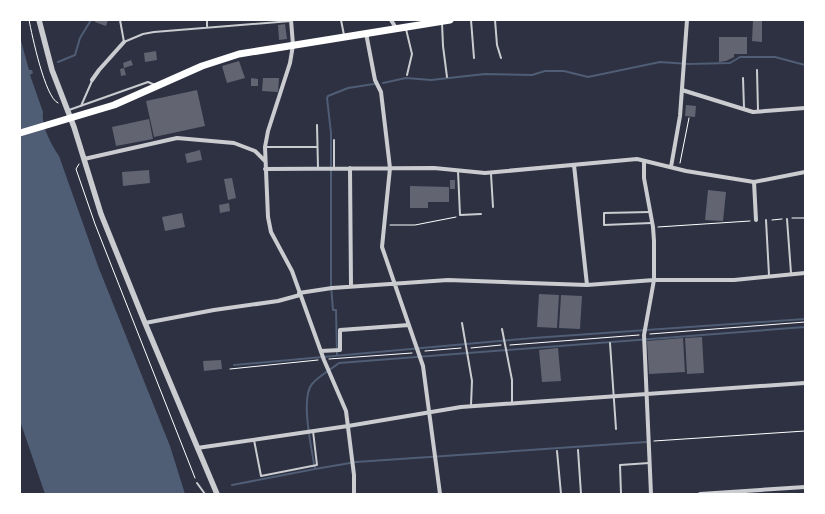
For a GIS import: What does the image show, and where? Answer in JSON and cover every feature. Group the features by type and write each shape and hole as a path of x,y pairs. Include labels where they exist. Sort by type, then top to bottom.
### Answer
{"main road":[{"path":"20,133 114,105 220,59 239,54 405,27 424,22 450,20"}],"street":[{"path":"39,20 52,70 68,110 68,119 101,214 197,448 218,494"},
{"path":"391,20 396,28"},
{"path":"671,167 680,116 687,20"},
{"path":"291,21 293,45 290,64 268,131 266,147 265,170 268,217 271,232 291,268 324,360 346,411 354,475 354,494"},
{"path":"366,33 376,80 381,92 390,168 382,247 423,366 440,494"},
{"path":"92,80 124,42"},
{"path":"682,90 744,110 758,112 805,108"},
{"path":"82,161 177,138 234,143 255,151 265,161"},
{"path":"265,170 390,168 458,169 491,172 622,160 644,161 678,169 754,182 805,172"},
{"path":"644,161 644,178 653,225 654,280 644,335 645,395 651,494"},
{"path":"574,165 587,285"},
{"path":"350,168 351,286"},
{"path":"754,182 756,220"},
{"path":"145,323 214,310 278,302 300,294 351,286 448,280 587,285 654,280 734,280 769,275 805,273"},
{"path":"321,351 340,350 340,330 409,326"},
{"path":"197,448 471,406 805,383"},
{"path":"700,494 805,487"}],"lane":[{"path":"120,20 124,42 142,34 207,26 242,26 291,21"},
{"path":"207,20 207,26"},
{"path":"341,20 345,37"},
{"path":"471,20 474,58"},
{"path":"495,20 497,45 501,58"},
{"path":"442,21 444,41 442,46 447,77"},
{"path":"405,27 412,54 407,74"},
{"path":"757,70 758,112"},
{"path":"743,78 744,110"},
{"path":"81,106 92,80"},
{"path":"68,110 148,82 158,87"},
{"path":"317,126 318,169"},
{"path":"334,140 334,169"},
{"path":"266,147 317,147"},
{"path":"458,169 460,215 482,214"},
{"path":"491,172 493,207"},
{"path":"651,212 604,213 604,225 653,225"},
{"path":"787,219 791,274"},
{"path":"766,220 769,275"},
{"path":"462,322 472,381 471,406"},
{"path":"502,329 512,380 512,404"},
{"path":"610,343 616,429"},
{"path":"254,440 261,476 317,465 313,431"},
{"path":"578,450 581,494"},
{"path":"557,451 561,494"},
{"path":"621,494 620,465 649,463"},
{"path":"197,482 205,494"}],"path":[{"path":"29,20 36,56 47,87 54,101 59,103"},
{"path":"678,169 689,118"},
{"path":"82,161 76,169 95,224 197,482"},
{"path":"384,224 415,225 460,215"},
{"path":"766,220 805,218"},
{"path":"653,225 756,220"},
{"path":"230,369 466,348 805,322"},
{"path":"648,442 805,431"}],"water":[{"path":"20,37 29,70 32,70 33,73 30,75 43,112 45,129 59,156 98,266 170,446 185,494 45,494 20,421"}],"building":[{"path":"95,20 108,20 106,26 95,22"},
{"path":"753,20 762,20 762,42 752,41"},
{"path":"285,24 287,39 279,40 278,25"},
{"path":"719,37 747,37 747,54 734,54 734,57 726,61 719,62"},
{"path":"156,51 157,60 145,62 144,53"},
{"path":"131,60 133,65 124,68 123,63"},
{"path":"239,61 245,78 227,83 222,66"},
{"path":"124,68 126,75 121,76 120,69"},
{"path":"251,78 258,79 258,86 251,86"},
{"path":"263,78 279,78 278,92 262,91"},
{"path":"197,90 205,126 154,137 146,101"},
{"path":"686,105 696,106 695,117 685,116"},
{"path":"149,119 153,139 116,146 112,127"},
{"path":"200,150 202,160 187,163 185,154"},
{"path":"149,170 150,183 123,186 122,172"},
{"path":"232,178 236,198 228,200 224,179"},
{"path":"450,180 455,180 455,189 450,189"},
{"path":"410,186 449,187 449,202 428,202 428,208 410,208"},
{"path":"708,190 726,192 723,221 705,220"},
{"path":"229,203 230,211 220,213 219,205"},
{"path":"182,213 185,227 165,231 162,217"},
{"path":"539,294 559,295 557,328 537,327"},
{"path":"561,295 582,296 580,329 559,328"},
{"path":"702,337 704,373 687,374 685,338"},
{"path":"683,338 685,372 649,374 647,341"},
{"path":"558,348 561,381 542,382 539,350"},
{"path":"221,360 222,369 204,371 203,361"}],"waterway":[{"path":"58,62 75,55 80,38 91,20"},
{"path":"383,83 406,78 431,80 485,74 532,75 545,71 564,71 588,77 660,62 689,64 730,63 740,57 775,57 805,65"},
{"path":"337,355 336,310 333,310 331,285 331,133 327,98 328,96 348,88 374,84"},
{"path":"234,365 533,338 805,319"},
{"path":"232,485 315,469 308,425 307,401 309,391 315,381 339,363 805,327"},
{"path":"315,469 356,462 646,442"}]}
